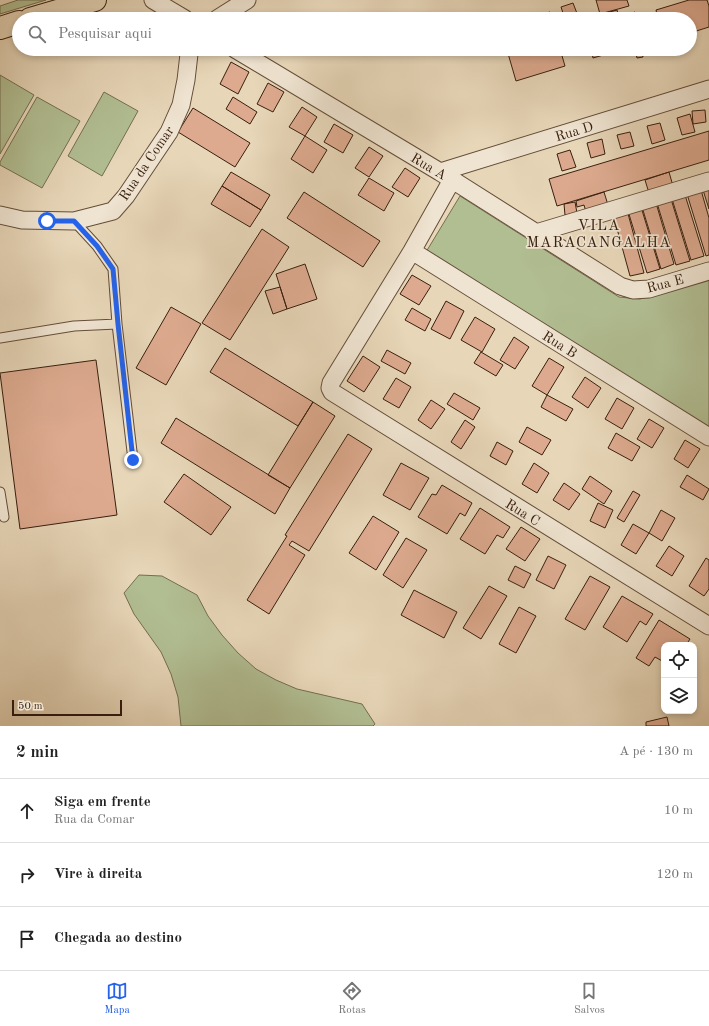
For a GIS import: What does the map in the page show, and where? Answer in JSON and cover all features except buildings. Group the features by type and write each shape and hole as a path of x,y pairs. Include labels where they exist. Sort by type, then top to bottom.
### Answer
{"main road":[{"path":"54,12 95,0"},
{"path":"0,28 12,24"}],"street":[{"path":"154,0 180,11"},
{"path":"228,12 247,0"},
{"name":"Rua da Comar","path":"0,215 22,220 74,221 113,211 126,196 170,132 181,105 189,56"},
{"name":"Rua A","path":"247,56 446,176 620,286"},
{"name":"Rua D","path":"446,176 709,89"},
{"path":"412,251 446,176"},
{"path":"536,233 709,181"},
{"name":"Rua C","path":"412,251 331,383 330,388 332,392 709,626"},
{"name":"Rua B","path":"412,251 709,437"},
{"name":"Rua E","path":"620,286 633,290 649,289 709,271"}],"lane":[{"path":"74,221 97,246 113,269 133,460"},
{"path":"0,338 74,326 118,324"},
{"path":"0,492 4,517"}],"green space":[{"path":"18,0 46,0 0,14 0,6"},
{"path":"0,75 34,95 0,154"},
{"path":"104,92 138,111 102,176 68,156"},
{"path":"37,97 80,121 42,188 0,165 0,162"},
{"path":"460,196 619,297 640,299 709,278 709,427 426,252"},
{"path":"139,575 162,576 197,595 208,616 222,635 238,653 256,669 297,689 362,704 375,724 373,726 181,726 178,697 171,674 161,652 134,614 124,593"}],"district":[{"name":"VILA MARACANGALHA","path":"599,234"}],"route":[{"path":"47,221 74,221 97,246 113,269 133,460"}]}
